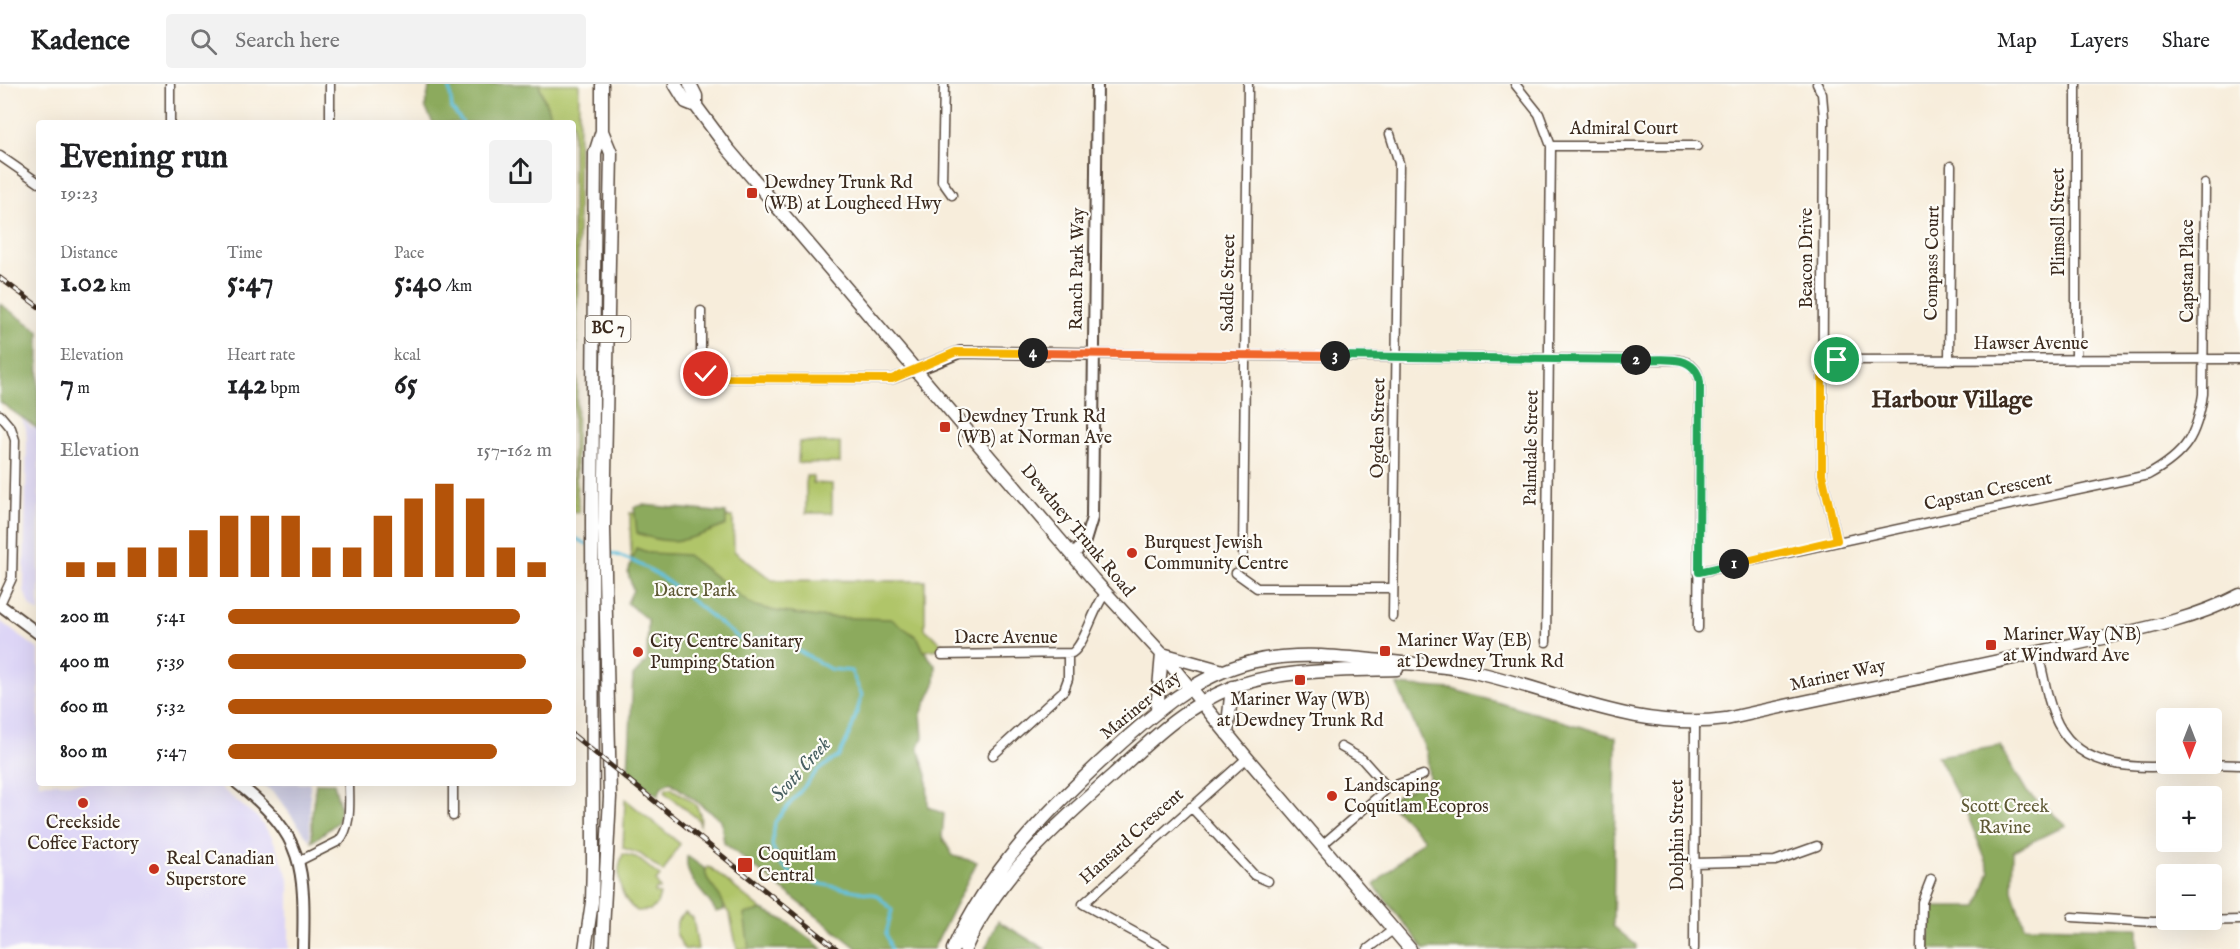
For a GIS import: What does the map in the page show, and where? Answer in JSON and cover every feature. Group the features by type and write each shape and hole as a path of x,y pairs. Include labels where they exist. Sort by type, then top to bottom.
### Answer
{"main road":[{"name":"BC 7","path":"585,949 592,902 593,861 592,521 595,153 602,131 602,84"},
{"name":"Dewdney Trunk Road","path":"675,84 686,102 696,106 728,149 1105,594 1162,654 1188,688 1410,949"},
{"name":"Dewdney Trunk Road","path":"690,84 696,96 696,106"},
{"name":"BC 7","path":"602,131 611,153 604,528 610,797 602,949"},
{"name":"Mariner Way","path":"953,949 1011,855 1044,816 1157,710 1188,688 1223,671 1253,662 1296,655 1440,666 1492,676 1632,717 1695,722 1726,719 2178,621 2211,610 2240,595"},
{"path":"1157,710 1162,654 1223,671"},
{"name":"Mariner Way","path":"965,949 989,894 1039,842 1170,724 1200,702 1232,687 1283,675 1440,666"},
{"path":"1227,734 1232,687"}],"street":[{"path":"170,84 170,120"},
{"path":"330,84 330,120"},
{"path":"944,84 942,181 952,195"},
{"name":"Ranch Park Way","path":"1073,556 1085,541 1091,524 1097,84"},
{"name":"Saddle Street","path":"1243,554 1248,84"},
{"path":"1515,84 1539,114 1551,146"},
{"name":"Beacon Drive","path":"1817,84 1822,94 1824,117 1822,474 1837,540"},
{"name":"Plimsoll Street","path":"2076,84 2076,360"},
{"name":"Ogden Street","path":"1390,134 1399,163 1393,617"},
{"name":"Admiral Court","path":"1551,146 1697,146"},
{"name":"Palmdale Street","path":"1546,642 1551,146"},
{"path":"0,156 36,181"},
{"name":"Compass Court","path":"1949,360 1951,166"},
{"name":"Capstan Place","path":"2204,359 2205,184"},
{"path":"701,311 701,365 712,378 892,379 960,352 1550,358 1678,360 1688,363 1696,370 1700,382 1698,628"},
{"name":"Hawser Avenue","path":"1822,360 2240,358"},
{"name":"Capstan Crescent","path":"1699,572 1837,540 2148,475 2175,458 2194,434 2204,394 2204,359"},
{"path":"0,415 11,428 15,440 12,578 0,605 36,632"},
{"path":"1236,573 1247,583 1259,588 1393,588"},
{"name":"Dacre Avenue","path":"942,655 1068,654 1078,649 1094,609 1105,594"},
{"path":"2038,653 2058,723 2070,742 2092,758 2121,765 2240,763"},
{"path":"993,755 1064,690 1068,679 1068,654"},
{"name":"Dolphin Street","path":"1694,949 1695,722"},
{"path":"1341,747 1362,759 1388,788"},
{"name":"Hansard Crescent","path":"1165,949 1083,904 1247,758"},
{"path":"1322,845 1388,788 1423,775"},
{"path":"240,786 282,824 299,861 304,886 303,949"},
{"path":"299,861 343,837 347,829 349,786"},
{"path":"453,786 453,816"},
{"path":"1191,807 1254,874 1268,881"},
{"path":"1694,863 1776,861 1817,846"},
{"path":"1921,949 1922,902 1931,879"},
{"path":"2072,917 2153,922 2240,920"},
{"path":"1368,949 1394,929"}],"shaded area":[{"path":"21,418 32,428 36,428 36,611 29,605 24,590 26,428"},
{"path":"0,621 36,648 36,786 218,786 258,818 272,837 289,879 289,949 0,949"},
{"path":"265,786 310,786 310,841 276,795"}],"green space":[{"path":"430,84 539,84 551,120 432,120 425,107"},
{"path":"539,84 579,84 576,476 576,120 551,120"},
{"path":"0,304 36,329 36,428 0,402"},
{"path":"799,442 840,443 840,463 798,463"},
{"path":"576,476 579,513 576,512"},
{"path":"806,476 813,476 813,483 832,484 832,513 806,513"},
{"path":"643,505 726,513 726,525 682,540 650,538 637,533 634,507"},
{"name":"Dacre Park","path":"630,513 733,517 734,551 772,580 925,581 925,629 947,648 924,651 649,646 648,620 631,565"},
{"path":"636,548 650,553 687,555 752,605 818,617 891,619 918,638 924,651 936,666 935,684 921,714 923,737 918,748 927,775 928,807 944,814 942,837 953,856 977,862 933,949 858,949 724,843 721,820 670,782 662,786 658,796 628,772 633,676 647,661 648,620 627,603 633,590 628,573"},
{"path":"1397,685 1452,689 1616,737 1613,926 1636,945 1636,949 1424,949 1374,885 1424,839 1387,801 1429,779 1427,753"},
{"name":"Scott Creek Ravine","path":"2000,746 2027,792 2066,825 2013,851 2012,890 2024,926 2138,928 2138,949 1929,949 1930,907 1978,907 1990,871 1967,814 1937,756"},
{"path":"316,786 335,786 340,807 338,822 312,842 312,814"},
{"path":"666,788 671,788 697,807 701,818 700,825 698,819 665,793"},
{"path":"625,799 680,844 663,872 640,854 623,848"},
{"path":"623,854 636,857 660,876 656,881 660,889 656,889 655,893 660,894 657,904 651,910 637,911 626,900 619,877"},
{"path":"687,856 705,869 708,880 721,899 724,910 716,912 692,879 687,865"},
{"path":"707,867 762,910 756,912 749,949 737,949 730,915 709,883 705,874"},
{"path":"762,910 786,921 823,949 749,949 744,914"},
{"path":"685,913 693,918 698,949 684,949 676,933 677,921"},
{"path":"998,921 1001,923 1045,949 985,949"}],"waterway":[{"name":"Scott Creek","path":"449,84 452,109 461,120"},
{"name":"Scott Creek","path":"576,538 587,544"},
{"name":"Scott Creek","path":"607,552 646,568 663,579 746,643 764,638 782,641 830,669 851,671 862,695 851,731 839,756 817,771 775,822 772,846 782,866 800,880 877,895 892,910 886,934 891,949"}],"railway":[{"path":"0,278 36,305"},
{"path":"576,737 837,949"}],"place":[{"name":"Dewdney Trunk Rd (WB) at Lougheed Hwy","path":"752,193"},
{"name":"Dewdney Trunk Rd (WB) at Norman Ave","path":"945,427"},
{"name":"Burquest Jewish Community Centre","path":"1132,553"},
{"name":"Mariner Way (NB) at Windward Ave","path":"1991,645"},
{"name":"Mariner Way (EB) at Dewdney Trunk Rd","path":"1385,651"},
{"name":"City Centre Sanitary Pumping Station","path":"638,652"},
{"name":"Mariner Way (WB) at Dewdney Trunk Rd","path":"1300,680"},
{"name":"Landscaping Coquitlam Ecopros","path":"1332,796"},
{"name":"Creekside Coffee Factory","path":"83,803"},
{"name":"Coquitlam Central","path":"745,865"},
{"name":"Real Canadian Superstore","path":"154,869"}],"district":[{"name":"Harbour Village","path":"1952,400"}],"route":[{"path":"706,374 712,378 892,379 946,355 982,351 1105,355 1473,357 1682,361 1693,366 1700,382 1699,572 1837,540 1822,474 1822,360 1837,360"}]}
